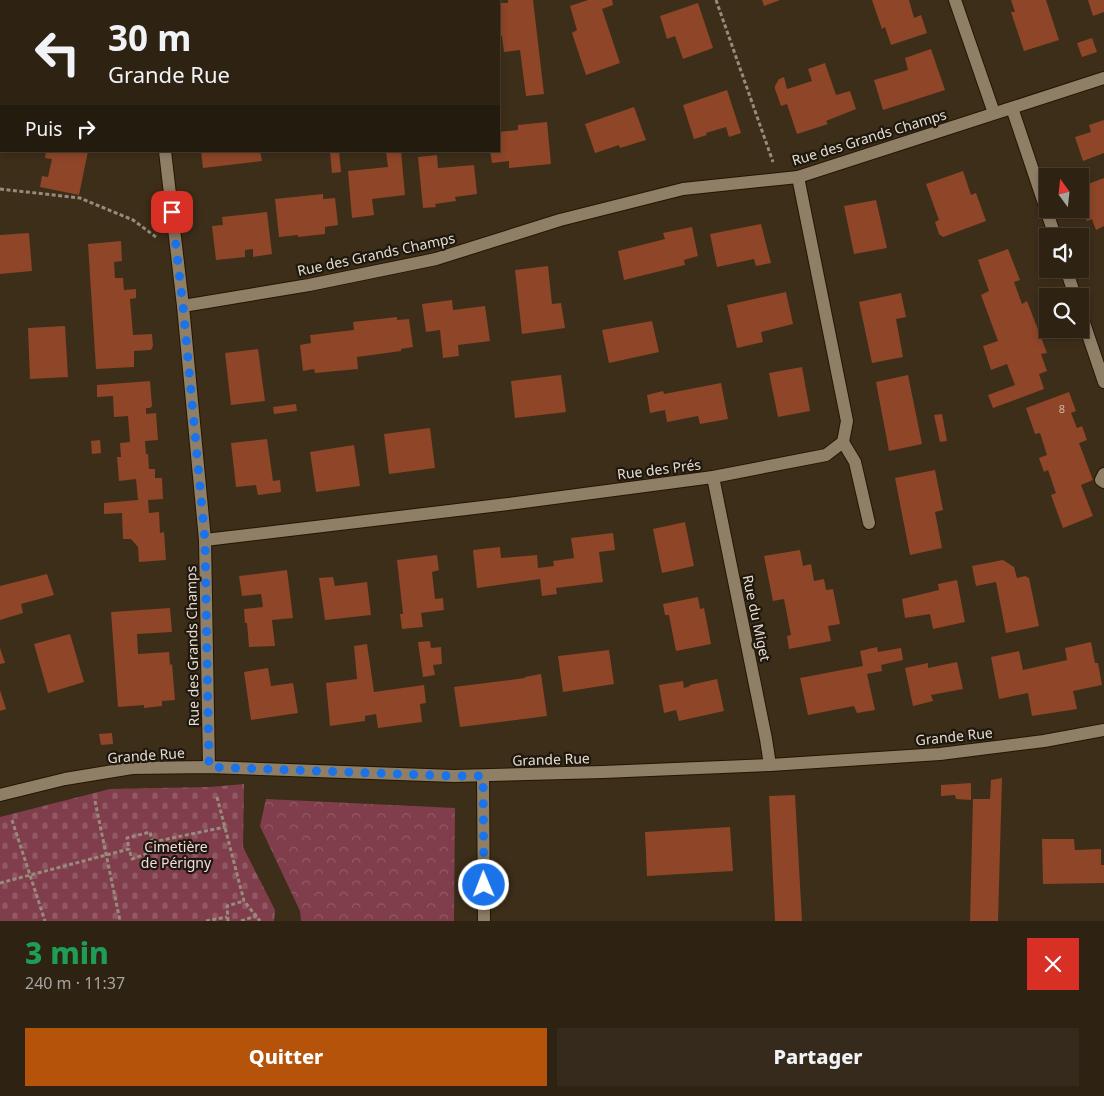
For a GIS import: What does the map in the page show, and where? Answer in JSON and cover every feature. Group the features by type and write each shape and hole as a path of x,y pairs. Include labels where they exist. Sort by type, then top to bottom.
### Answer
{"street":[{"path":"955,0 994,113"},
{"name":"Rue des Grands Champs","path":"209,767 205,540 183,306 310,285 436,259 560,220 683,189 798,177 1104,78"},
{"path":"1012,108 1052,228"},
{"path":"165,152 183,306"},
{"path":"798,177 847,421 843,442 856,462 869,523"},
{"path":"1089,337 1104,382"},
{"name":"Rue des Prés","path":"205,540 713,477 826,455 843,442"},
{"path":"1104,474 1101,480 1104,482"},
{"name":"Rue du Miget","path":"713,477 770,765"},
{"name":"Grande Rue","path":"0,795 65,779 132,768 209,767 483,776 770,765 940,754 1044,741 1104,730"},
{"path":"483,776 484,921"}],"path":[{"path":"716,0 779,179"},
{"path":"0,190 80,198 134,220 176,252"},
{"path":"217,797 244,901 260,921"},
{"path":"96,801 120,921"},
{"path":"12,820 45,921"},
{"path":"153,842 225,827"},
{"path":"150,832 154,851 132,858 129,849 127,838 150,832"},
{"path":"0,883 129,849"},
{"path":"206,921 228,919 227,906 244,901"},
{"path":"241,921 256,916"}],"green space":[{"name":"Cimetière de Périgny","path":"244,784 243,847 275,910 274,921 0,921 0,817 110,789 210,787"},
{"path":"266,799 455,808 454,921 301,921 300,911 260,826"}],"building":[{"path":"508,0 533,0 544,94 526,96 520,50 504,52 502,36 500,36 500,3 508,3"},
{"path":"588,0 612,0 613,5 602,9 620,63 586,75 572,33 577,30 570,6"},
{"path":"762,0 780,0 764,6"},
{"path":"872,0 909,0 914,18 921,15 927,33 891,45 885,27 882,29"},
{"path":"1011,0 1046,0 1059,40 1024,51 1011,12 1015,12"},
{"path":"1088,0 1104,0 1104,12 1093,16"},
{"path":"698,3 713,48 683,59 675,36 667,39 660,16"},
{"path":"1092,38 1097,52 1082,57 1077,43"},
{"path":"931,49 945,90 883,110 874,80 908,70 905,58"},
{"path":"825,63 836,95 850,91 856,109 826,121 828,124 797,134 787,104 781,106 775,86 779,79 784,77 787,89 812,81 808,69"},
{"path":"727,90 741,133 729,137 726,127 694,139 683,105"},
{"path":"634,107 646,140 620,148 619,145 595,153 585,124"},
{"path":"1104,120 1104,153 1083,161 1075,137 1091,132 1089,125"},
{"path":"547,122 551,164 509,168 509,161 492,163 490,152 500,152 500,132 518,130 518,125"},
{"path":"46,152 88,152 79,195 40,187 42,176 48,177 52,159 45,158"},
{"path":"201,152 260,152 262,161 203,168"},
{"path":"330,152 339,152 341,172 332,173"},
{"path":"386,152 401,152 405,195 372,199 374,215 352,218 348,171 388,167"},
{"path":"437,155 438,168 474,165 477,194 455,197 456,201 435,204 436,207 423,208 418,157"},
{"path":"963,171 971,195 976,193 986,221 943,237 939,234 935,222 939,220 926,184"},
{"path":"1104,178 1104,226 1096,230 1092,219 1087,221 1086,218 1089,218 1089,184"},
{"path":"323,194 323,199 335,198 338,225 325,227 325,234 279,237 275,199"},
{"path":"876,200 887,248 854,254 844,206"},
{"path":"267,212 272,254 253,257 253,249 245,250 245,257 216,260 212,226 223,225 222,217"},
{"path":"761,224 771,263 756,266 754,259 717,267 710,234"},
{"path":"692,227 698,256 684,260 685,265 624,280 618,251 665,239 663,233"},
{"path":"29,233 32,271 0,274 0,235"},
{"path":"121,241 122,261 114,262 115,278 123,278 124,290 136,289 136,298 130,299 133,335 152,334 153,346 151,350 134,351 134,367 96,369 88,244"},
{"path":"1008,249 1020,280 1014,282 1022,304 1027,301 1039,332 1039,338 1041,338 1047,353 1041,354 1047,371 1039,374 1044,389 993,408 988,395 1015,385 1007,364 991,370 983,346 998,341 981,295 989,291 978,260"},
{"path":"548,266 552,304 561,303 565,328 522,334 515,270"},
{"path":"786,292 793,324 761,332 763,342 737,348 727,305"},
{"path":"901,293 906,317 896,319 903,357 872,363 859,302"},
{"path":"452,300 453,310 485,306 490,341 458,345 459,356 443,358 440,330 426,332 422,304"},
{"path":"397,317 397,320 409,319 413,347 401,349 401,351 357,357 358,369 315,373 314,369 303,371 300,345 311,343 310,335 354,330 353,322"},
{"path":"652,321 659,352 609,363 602,330"},
{"path":"65,326 68,377 30,379 28,328"},
{"path":"258,349 265,401 231,405 225,353"},
{"path":"802,367 810,411 778,417 769,373"},
{"path":"561,375 566,412 515,418 511,381"},
{"path":"908,375 922,444 889,451 876,382"},
{"path":"150,381 152,406 146,408 146,414 156,413 158,440 145,441 146,454 148,454 149,469 155,469 155,478 162,478 163,499 148,500 149,513 159,512 160,533 164,532 166,560 139,562 138,547 131,539 123,539 122,513 104,514 104,503 138,500 136,479 119,481 117,457 121,457 120,443 130,442 128,416 114,417 113,396 97,397 97,385"},
{"path":"721,383 728,419 700,424 698,416 667,422 665,410 650,413 647,395 663,391 664,394"},
{"path":"1069,392 1076,411 1071,413 1077,428 1082,426 1087,440 1079,443 1093,480 1081,485 1093,516 1063,528 1051,495 1056,493 1048,470 1044,472 1039,458 1047,455 1040,433 1035,434 1026,408"},
{"path":"296,404 297,411 274,414 273,407"},
{"path":"942,414 947,441 940,442 934,415"},
{"path":"430,428 435,468 389,474 384,434"},
{"path":"267,439 273,481 280,480 281,492 258,495 256,485 236,487 231,443"},
{"path":"100,440 101,453 92,454 91,441"},
{"path":"354,445 360,486 316,492 310,452"},
{"path":"935,470 943,510 935,512 942,548 910,555 895,478"},
{"path":"685,522 694,566 662,573 653,529"},
{"path":"613,533 615,550 599,552 603,582 556,588 557,594 542,596 540,579 477,588 473,550 500,547 501,558 537,555 538,568 554,566 553,561 574,558 571,538"},
{"path":"800,550 803,566 811,564 814,581 824,579 826,590 833,589 840,624 828,626 831,641 789,649 787,636 791,635 784,599 773,601 764,556"},
{"path":"437,555 439,570 432,572 435,599 443,598 444,610 421,613 423,627 402,629 400,614 403,614 397,560"},
{"path":"1003,560 1014,567 1017,578 1025,576 1029,578 1039,626 1006,633 996,582 976,586 972,566"},
{"path":"287,570 293,618 272,620 275,646 249,647 244,609 263,607 261,594 242,596 239,576"},
{"path":"47,574 54,595 21,604 23,613 0,620 0,586"},
{"path":"333,577 335,586 367,582 371,615 325,620 319,578"},
{"path":"957,580 965,622 933,629 930,614 905,618 902,599 939,590 938,584"},
{"path":"698,597 700,609 704,608 711,644 676,651 669,615 665,615 663,604"},
{"path":"170,608 172,632 137,634 138,654 169,652 175,700 162,701 162,706 144,708 144,705 118,707 111,612"},
{"path":"70,634 84,682 48,693 34,644"},
{"path":"430,641 431,648 441,647 442,664 433,665 435,675 423,677 418,642"},
{"path":"1091,642 1095,663 1098,663 1102,685 1073,691 1077,709 1032,716 1028,693 999,699 991,657 1019,651 1023,670 1067,660 1065,648"},
{"path":"367,644 374,692 424,685 426,703 420,704 422,722 378,728 376,714 365,716 365,721 330,726 326,683 357,679 354,646"},
{"path":"877,647 878,652 901,648 903,660 881,665 882,671 867,674 875,710 857,713 854,706 808,715 800,678 863,666 860,651"},
{"path":"0,648 5,663 0,664"},
{"path":"609,650 614,684 563,692 558,656"},
{"path":"957,662 963,689 931,695 933,701 913,706 905,668 928,663 928,668"},
{"path":"268,668 271,686 293,683 298,713 251,720 244,672"},
{"path":"541,674 547,716 460,727 454,687 525,678"},
{"path":"717,679 724,711 679,721 676,710 664,713 659,685 683,681 684,688"},
{"path":"0,690 6,709 0,711"},
{"path":"112,733 113,744 101,745 99,734"},
{"path":"1002,778 998,921 970,921 973,799 990,799 991,780"},
{"path":"971,783 971,800 956,799 955,795 941,796 941,785"},
{"path":"795,795 802,921 775,921 769,796"},
{"path":"730,827 733,871 647,876 645,832"},
{"path":"1042,839 1074,839 1075,850 1101,849 1101,865 1104,865 1104,883 1043,884"}],"route":[{"path":"172,212 183,306 205,540 209,767 483,776 484,885"}]}
